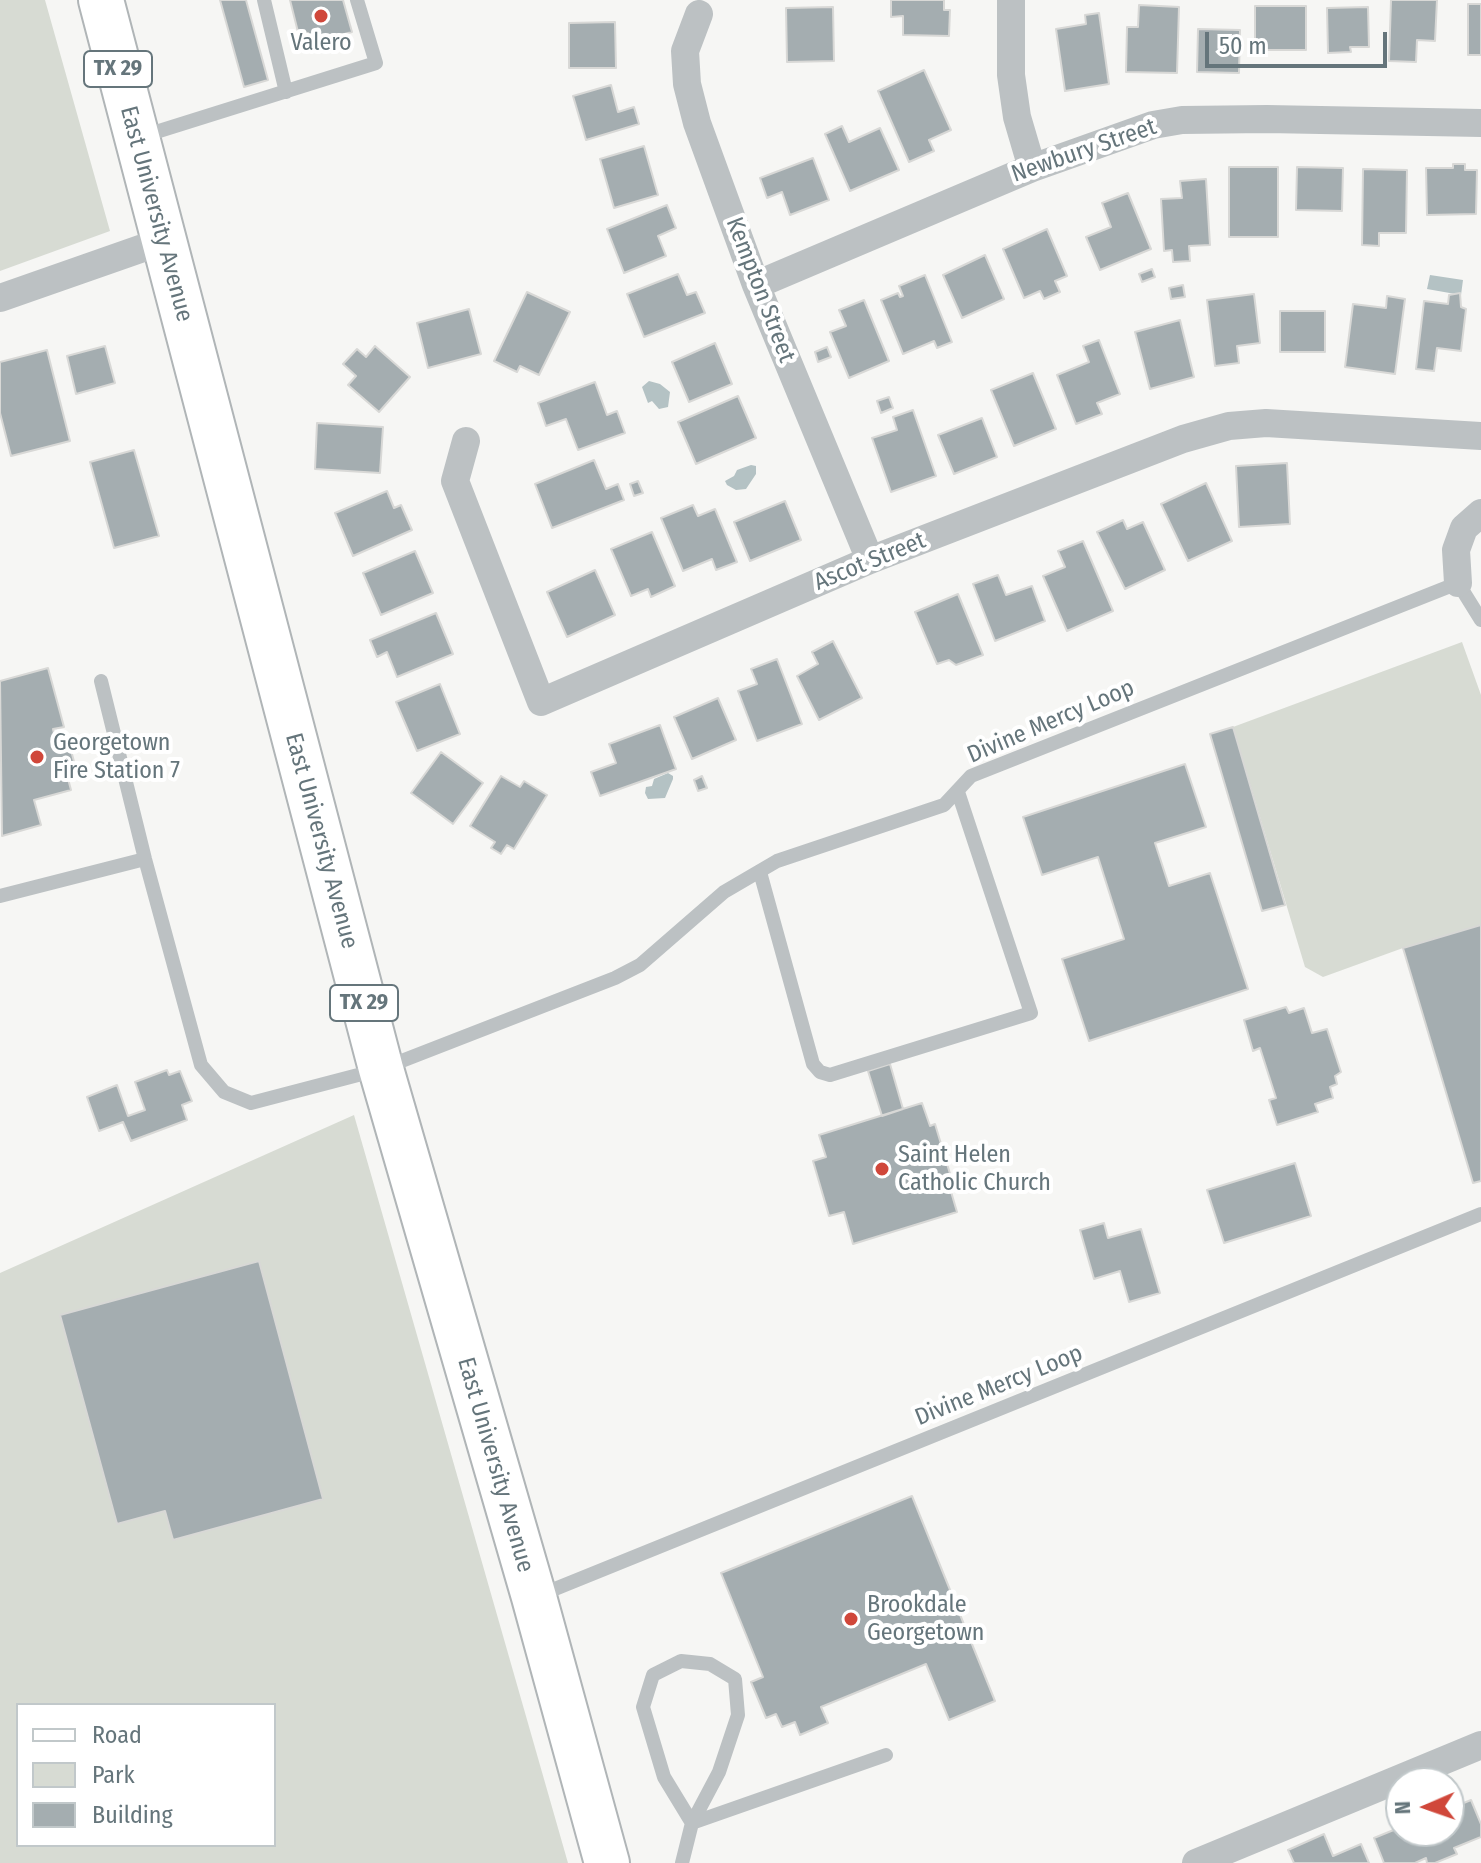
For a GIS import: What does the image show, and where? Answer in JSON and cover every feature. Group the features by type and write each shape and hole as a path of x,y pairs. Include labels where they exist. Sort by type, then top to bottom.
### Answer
{"main road":[{"name":"East University Avenue","path":"101,0 381,1069 534,1597 607,1863"}],"street":[{"path":"1011,0 1011,75 1017,117 1032,168"},
{"name":"Kempton Street","path":"699,14 685,51 687,84 697,123 756,285 870,560"},
{"name":"Newbury Street","path":"756,285 1032,168 1153,125 1182,120 1481,123"},
{"path":"0,298 163,241"},
{"name":"Ascot Street","path":"466,441 455,481 541,702 870,560 1138,455 1229,426 1318,424 1481,436"},
{"path":"1458,583 1456,550 1464,528 1481,513"},
{"path":"1196,1863 1481,1745"}],"lane":[{"path":"264,0 286,92"},
{"path":"136,138 376,63 357,0"},
{"path":"1458,583 1481,620"},
{"name":"Divine Mercy Loop","path":"101,681 201,1065 224,1092 251,1103 381,1069 615,978 640,965 724,892 777,861 944,805 971,776 1458,583"},
{"path":"760,872 813,1064 820,1072 830,1075 1031,1013 958,792"},
{"path":"0,896 145,859"},
{"name":"Divine Mercy Loop","path":"534,1597 1481,1214"},
{"path":"682,1863 692,1823 719,1772 738,1715 735,1679 710,1664 681,1661 653,1675 643,1707 664,1777 692,1823"},
{"path":"692,1823 886,1755"}],"green space":[{"path":"0,0 45,0 110,231 0,271"},
{"path":"1462,642 1481,695 1481,925 1403,948 1323,977 1305,967 1233,727"},
{"path":"354,1115 568,1863 0,1863 0,1273"}],"shaded area":[{"path":"1430,275 1463,280 1461,295 1427,289"},
{"path":"649,381 660,384 670,392 668,407 659,409 652,401 648,403 642,387"},
{"path":"756,466 756,474 746,489 736,490 727,485 725,481 737,470"},
{"path":"668,773 673,779 665,798 648,799 646,787 652,786 654,779"}],"building":[{"name":"Valero","path":"220,0 246,0 268,80 244,87"},
{"name":"Valero","path":"290,0 343,0 352,32 311,43 308,33 299,36"},
{"path":"891,0 944,0 944,10 950,10 949,36 903,35 903,16 891,17"},
{"path":"1391,0 1437,0 1435,41 1417,40 1416,62 1389,61"},
{"path":"1468,4 1481,4 1481,55 1468,55"},
{"path":"1139,5 1179,7 1177,73 1126,72 1127,27 1138,27"},
{"path":"1255,6 1306,6 1306,50 1255,50"},
{"path":"833,7 834,61 787,62 786,8"},
{"path":"1368,7 1369,47 1350,47 1351,52 1328,53 1327,8"},
{"path":"1099,13 1109,84 1065,91 1056,29 1086,24 1085,15"},
{"path":"615,22 616,68 569,68 569,23"},
{"path":"1198,29 1240,30 1239,73 1197,72"},
{"path":"924,70 951,130 929,140 934,151 909,162 878,91"},
{"path":"611,85 618,112 634,107 639,124 586,140 573,96"},
{"path":"842,126 849,142 880,128 899,170 850,191 825,134"},
{"path":"644,146 658,195 614,208 600,159"},
{"path":"813,158 829,200 790,215 782,192 767,198 760,178"},
{"path":"1453,164 1465,164 1465,170 1477,170 1476,214 1427,215 1426,168 1453,168"},
{"path":"1229,167 1278,167 1278,237 1229,237"},
{"path":"1297,167 1343,168 1342,211 1296,210"},
{"path":"1363,169 1407,170 1406,233 1379,233 1379,246 1362,245"},
{"path":"1206,179 1210,245 1189,246 1190,261 1173,262 1172,250 1164,251 1161,199 1182,198 1180,181"},
{"path":"1128,193 1151,249 1100,270 1086,237 1111,227 1102,203"},
{"path":"667,205 676,228 658,236 666,256 624,273 607,229"},
{"path":"1047,229 1067,276 1055,281 1060,292 1044,299 1040,291 1024,298 1003,249"},
{"path":"985,255 1004,299 962,318 943,275"},
{"path":"1152,269 1155,277 1142,282 1139,274"},
{"path":"678,274 687,295 696,292 705,313 644,337 627,294"},
{"path":"925,275 952,342 937,348 934,341 903,354 881,300 898,293 900,297 903,296 899,286"},
{"path":"1183,285 1185,297 1171,299 1169,288"},
{"path":"527,292 570,312 539,375 520,366 517,372 494,361"},
{"path":"1460,293 1461,307 1466,309 1461,351 1437,348 1434,371 1416,369 1424,301 1448,304 1449,295"},
{"path":"1254,294 1260,343 1237,346 1239,363 1215,366 1207,300"},
{"path":"1387,296 1405,299 1395,374 1345,367 1353,304 1386,308"},
{"path":"864,300 889,361 849,378 830,332 846,326 839,310"},
{"path":"469,309 481,354 428,368 417,323"},
{"path":"1280,311 1325,311 1325,352 1280,352"},
{"path":"1180,320 1194,377 1150,389 1135,332"},
{"path":"1099,340 1120,394 1097,403 1102,414 1076,424 1057,375 1089,362 1083,346"},
{"path":"715,343 732,384 689,402 672,362"},
{"path":"105,346 115,383 76,394 67,356"},
{"path":"375,346 410,377 379,412 348,385 356,376 343,364 357,349 366,357"},
{"path":"827,347 831,357 818,362 815,352"},
{"path":"47,350 70,441 11,456 0,413 0,362"},
{"path":"1033,373 1056,429 1014,446 991,390"},
{"path":"595,382 607,415 617,411 625,433 578,450 566,419 546,426 538,403"},
{"path":"738,396 756,438 696,464 678,422"},
{"path":"889,397 893,408 881,413 877,401"},
{"path":"913,410 936,476 891,492 872,438 897,430 893,417"},
{"path":"982,418 997,457 954,474 938,435"},
{"path":"317,423 383,427 380,473 315,469"},
{"path":"134,450 159,536 114,548 90,462"},
{"path":"594,460 606,489 618,484 624,500 552,528 535,484"},
{"path":"1287,463 1290,524 1239,527 1236,466"},
{"path":"638,481 643,493 634,496 630,484"},
{"path":"1206,483 1232,541 1188,561 1161,504"},
{"path":"387,491 394,508 401,505 412,530 353,556 335,513"},
{"path":"785,501 801,540 750,561 734,522"},
{"path":"693,505 698,516 715,509 737,562 716,570 712,559 683,571 661,518"},
{"path":"1123,520 1127,529 1143,522 1165,570 1125,589 1097,532"},
{"path":"652,532 675,586 651,597 648,589 631,596 611,549"},
{"path":"1083,541 1113,611 1067,631 1043,576 1065,567 1058,551"},
{"path":"415,551 433,593 381,615 363,573"},
{"path":"595,570 615,615 567,637 547,592"},
{"path":"998,575 1006,595 1032,586 1045,621 995,641 973,584"},
{"path":"958,594 983,655 956,665 949,660 937,664 915,612"},
{"path":"436,613 453,654 397,677 387,652 377,657 370,640"},
{"path":"833,641 862,698 819,720 797,676 818,664 812,652"},
{"path":"777,659 802,724 757,741 738,691 757,684 751,669"},
{"name":"Georgetown Fire Station 7","path":"48,668 64,727 53,729 56,742 68,739 77,773 67,775 71,790 34,800 41,825 2,836 0,681"},
{"path":"440,684 460,734 417,751 396,702"},
{"path":"718,698 736,740 692,759 674,717"},
{"path":"660,725 676,769 600,796 591,772 616,763 609,744"},
{"path":"1233,727 1285,905 1262,911 1210,734"},
{"path":"441,752 483,783 453,824 411,793"},
{"path":"1185,764 1206,827 1155,843 1169,886 1210,873 1248,989 1089,1041 1062,959 1124,939 1098,857 1042,875 1023,817"},
{"path":"501,776 520,787 524,781 547,795 514,849 507,845 501,854 491,848 495,842 470,826"},
{"path":"702,776 707,788 698,791 694,780"},
{"path":"1481,925 1481,1181 1473,1183 1403,948"},
{"path":"1286,1007 1289,1013 1304,1008 1312,1033 1327,1029 1341,1072 1335,1076 1337,1084 1330,1087 1333,1098 1315,1104 1318,1112 1277,1125 1269,1100 1276,1098 1260,1048 1253,1051 1244,1020"},
{"path":"890,1064 903,1109 882,1116 868,1071"},
{"path":"167,1070 169,1075 180,1071 192,1101 182,1105 187,1120 131,1141 123,1122 99,1131 87,1097 117,1085 128,1116 145,1110 135,1082"},
{"name":"Saint Helen Catholic Church","path":"922,1103 930,1126 935,1124 951,1177 947,1178 957,1212 853,1244 844,1212 829,1216 813,1161 826,1157 819,1135"},
{"path":"1295,1163 1311,1216 1224,1243 1207,1190"},
{"path":"1104,1223 1108,1238 1141,1229 1160,1293 1129,1302 1120,1271 1094,1279 1080,1230"},
{"path":"259,1261 323,1499 173,1540 165,1511 117,1524 60,1315"},
{"name":"Brookdale Georgetown","path":"912,1496 995,1701 949,1720 926,1664 821,1707 828,1723 800,1735 795,1722 782,1727 776,1714 766,1718 751,1682 763,1677 721,1573"},
{"path":"1471,1800 1481,1824 1481,1837 1465,1844 1465,1802"},
{"path":"1324,1834 1333,1856 1361,1844 1369,1863 1294,1863 1288,1850"},
{"path":"1385,1834 1385,1847 1456,1847 1454,1848 1457,1854 1435,1863 1427,1863 1426,1858 1415,1863 1384,1863 1374,1838"}],"place":[{"name":"Valero","path":"321,16"},
{"name":"Georgetown Fire Station 7","path":"37,757"},
{"name":"Saint Helen Catholic Church","path":"882,1169"},
{"name":"Brookdale Georgetown","path":"851,1619"}]}
